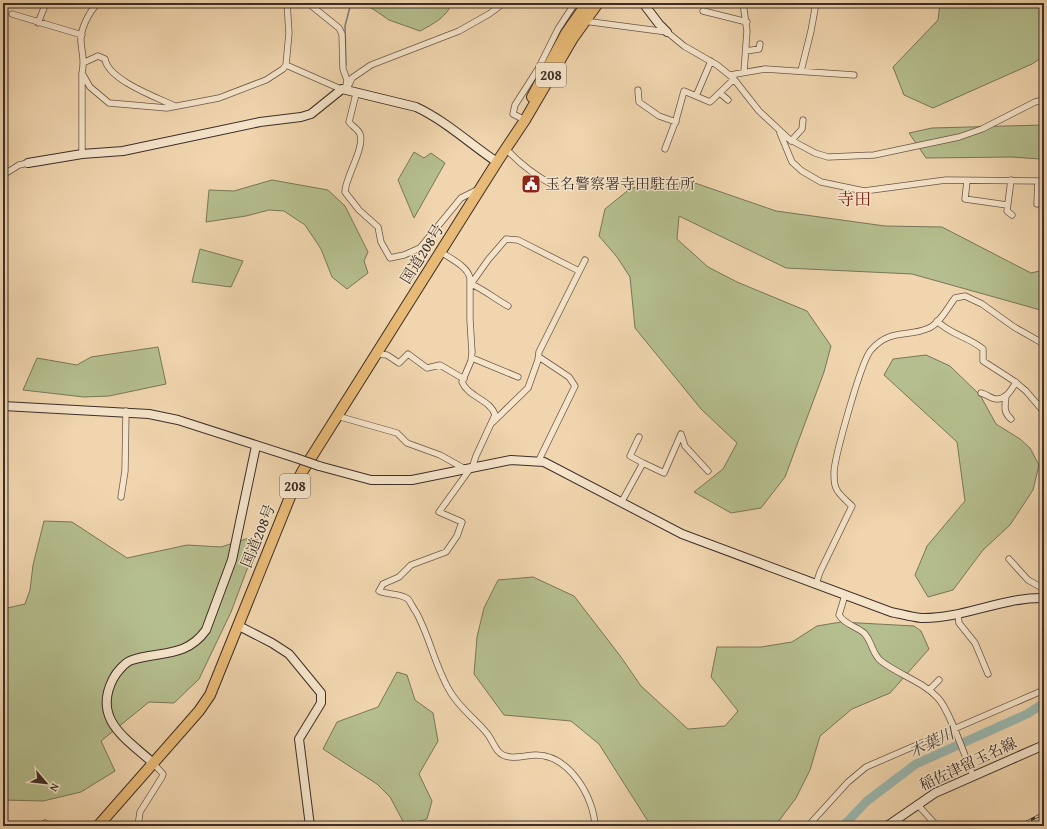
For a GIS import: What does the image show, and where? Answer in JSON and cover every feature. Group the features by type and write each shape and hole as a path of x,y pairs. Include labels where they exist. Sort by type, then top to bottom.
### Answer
{"highway":[{"name":"国道208号","path":"506,149 562,31 588,3"},
{"name":"国道208号","path":"98,826 199,711 210,695 292,492 302,472 525,120 583,21 598,3"}],"street":[{"path":"38,23 46,3"},
{"path":"82,154 82,73 85,62 81,40 85,24 92,9 98,3"},
{"path":"82,73 90,87 109,103 167,108 219,98 266,80 283,69 286,65 289,33 287,3"},
{"path":"308,3 339,28 342,34 343,69 347,80 345,91"},
{"path":"3,175 19,165 27,165 82,154 123,151 260,122 311,114 345,91 352,78 371,65 458,31 504,3"},
{"path":"562,31 575,3"},
{"path":"743,3 747,22 744,72"},
{"path":"800,71 812,31 816,3"},
{"path":"645,4 667,32 684,46 711,61 732,77 759,111 779,131 791,141 815,153 828,157 874,155 973,133 1020,108 1044,100"},
{"path":"703,11 747,22"},
{"path":"12,14 82,36"},
{"path":"583,21 667,32"},
{"path":"746,51 759,50 760,44"},
{"path":"85,62 98,56 105,60 106,64 125,82 176,106"},
{"path":"696,96 711,61"},
{"path":"286,65 345,91 416,107 461,134 497,162"},
{"path":"665,148 676,122 684,91 710,102 720,93 732,77 744,72 765,68 854,75"},
{"path":"638,90 639,102 659,116 676,122"},
{"path":"720,93 728,100"},
{"path":"356,94 349,122 359,132 360,139 354,165 345,192 359,210 378,227 381,242 390,258 404,255 420,248 461,198 481,188"},
{"path":"791,141 802,128 803,120"},
{"path":"779,131 792,162 821,182 864,191 946,180 1041,181 1037,204"},
{"path":"506,149 523,167 555,186"},
{"path":"1011,180 1006,211 1012,214"},
{"path":"967,181 965,198 1008,205"},
{"path":"471,284 488,260 506,239 518,240 579,271"},
{"path":"441,252 467,270 471,284 470,320 472,358 462,382 467,389 494,412 493,422"},
{"path":"585,260 539,352 528,388 493,422 469,469 439,512 462,522 461,528 452,544 446,552 411,565 398,577 383,584 379,591 402,596 408,600 421,621 450,692 485,731 499,752 509,756 542,756 564,766 580,782 588,794 595,816 595,826"},
{"path":"471,284 484,289 496,300 508,306"},
{"path":"816,584 820,572 852,506 836,488 834,472 841,437 859,378 870,350 891,334 914,332 930,327 937,321 955,298 965,296 982,304 1014,327 1044,344"},
{"path":"937,321 945,329 974,342 983,349 983,361 1016,382 1044,412"},
{"path":"376,354 387,356 399,363 408,354 427,368 440,364 464,379"},
{"path":"538,357 569,377 575,386 538,462"},
{"path":"472,358 518,377"},
{"path":"981,393 996,399 1006,396 1012,390 1016,382"},
{"path":"1006,396 1004,410 1006,415 1011,419"},
{"path":"3,406 149,414 178,420 319,466 371,480 412,480 511,460 544,462 682,534 891,612 921,618 958,614 1026,598 1044,598"},
{"path":"121,497 125,471 126,412"},
{"path":"337,416 397,433 407,443 440,454 469,469"},
{"path":"639,437 630,456 643,463 664,473 681,434 685,446 708,471"},
{"path":"138,826 140,812 162,777 162,774 153,763 113,726 107,713 106,699 109,687 114,676 130,660 181,651 199,640 206,630 232,560 256,446"},
{"path":"621,503 643,463"},
{"path":"1009,559 1028,580 1044,589"},
{"path":"845,595 840,616 843,621 864,633 880,660 929,690 939,699 971,772"},
{"path":"958,614 959,623 975,643 988,674"},
{"path":"239,626 272,642 289,654 321,693 321,703 305,727 299,740 310,826"},
{"path":"929,690 939,680"},
{"path":"808,826 848,782 866,767 953,728 1044,690"},
{"name":"稲佐津留玉名線","path":"887,826 934,793 971,772 1044,745"},
{"path":"917,804 937,826"}],"green space":[{"path":"360,3 452,3 443,17 420,31 389,20 373,9"},
{"path":"940,3 1044,3 1044,56 1032,64 933,108 904,95 893,67 938,20"},
{"path":"1044,125 1044,158 1040,159 1012,157 926,158 909,133 932,128"},
{"path":"414,152 424,158 431,153 445,163 414,218 398,180"},
{"path":"272,180 328,190 345,206 368,252 364,261 368,273 347,289 332,277 321,249 305,225 284,211 269,210 246,216 206,222 209,190 234,191"},
{"path":"692,182 776,211 885,226 942,227 1031,273 1044,270 1044,311 912,274 786,268 679,216 677,239 708,267 737,282 807,311 831,346 824,372 785,477 761,508 731,513 694,492 723,469 737,443 701,409 635,328 630,277 617,257 599,236 605,209 631,188"},
{"path":"200,249 243,261 231,287 192,282"},
{"path":"158,347 166,384 109,396 84,397 23,390 37,358 77,365 91,357"},
{"path":"926,355 950,366 980,395 996,424 1020,439 1030,448 1039,465 1033,490 1010,525 983,550 953,590 928,597 915,575 927,546 965,501 957,442 884,375 893,359"},
{"path":"44,521 72,522 127,558 187,545 221,547 249,538 258,540 231,612 199,679 174,703 149,702 101,741 115,771 81,792 43,801 3,800 3,609 25,604 30,590 33,565"},
{"path":"533,577 574,596 621,657 641,686 688,729 725,726 738,711 711,677 717,647 761,647 792,642 817,626 841,622 914,626 921,631 929,649 890,693 852,709 820,736 810,770 796,798 775,826 651,826 599,744 571,721 504,715 474,674 477,637 484,608 498,580"},
{"path":"397,672 407,675 415,700 433,713 438,741 419,774 432,801 427,819 405,825 390,797 377,784 323,749 337,722 378,707"}],"waterway":[{"path":"346,65 345,26 351,3"},
{"name":"木葉川","path":"843,826 867,801 916,764 1027,714 1044,703"}],"railway":[{"path":"1019,826 1044,813"}],"place":[{"name":"玉名警察署寺田駐在所","path":"531,184"}],"district":[{"name":"寺田","path":"854,199"}]}
